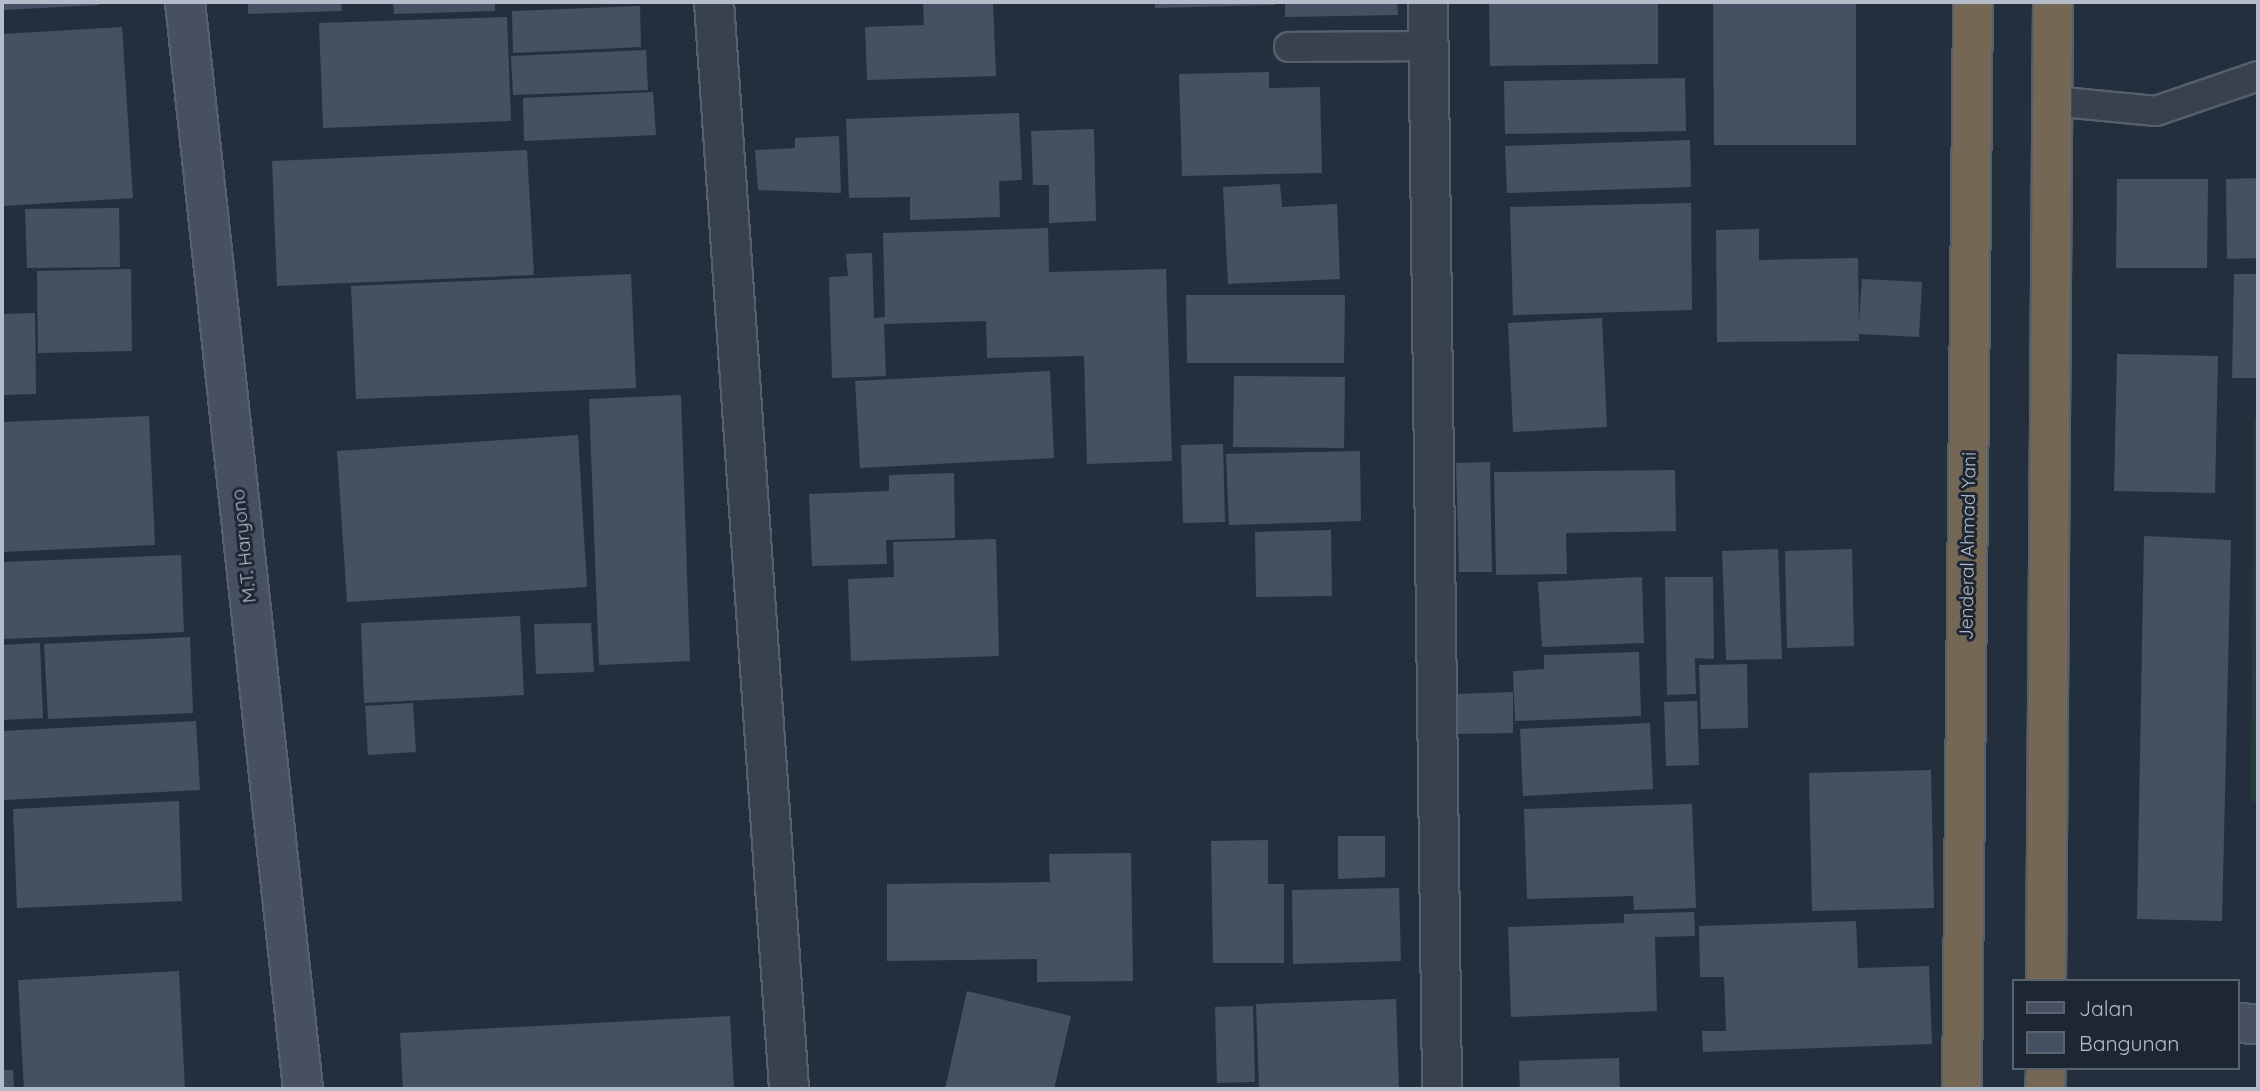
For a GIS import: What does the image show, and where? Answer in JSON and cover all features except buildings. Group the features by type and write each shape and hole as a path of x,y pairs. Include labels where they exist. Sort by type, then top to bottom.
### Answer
{"highway":[{"name":"Jenderal Ahmad Yani","path":"1962,1089 1973,2"},
{"path":"2046,979 2053,2"},
{"path":"2045,1089 2046,1070"}],"street":[{"name":"M.T. Haryono","path":"185,2 303,1089"},
{"path":"714,2 789,1089"},
{"path":"1428,2 1443,1089"},
{"path":"2239,1023 2258,1024"}],"lane":[{"path":"1289,47 1428,46"},
{"path":"2052,100 2156,111 2258,76"}],"green space":[{"path":"2254,418 2258,418 2258,802 2251,801"}]}
